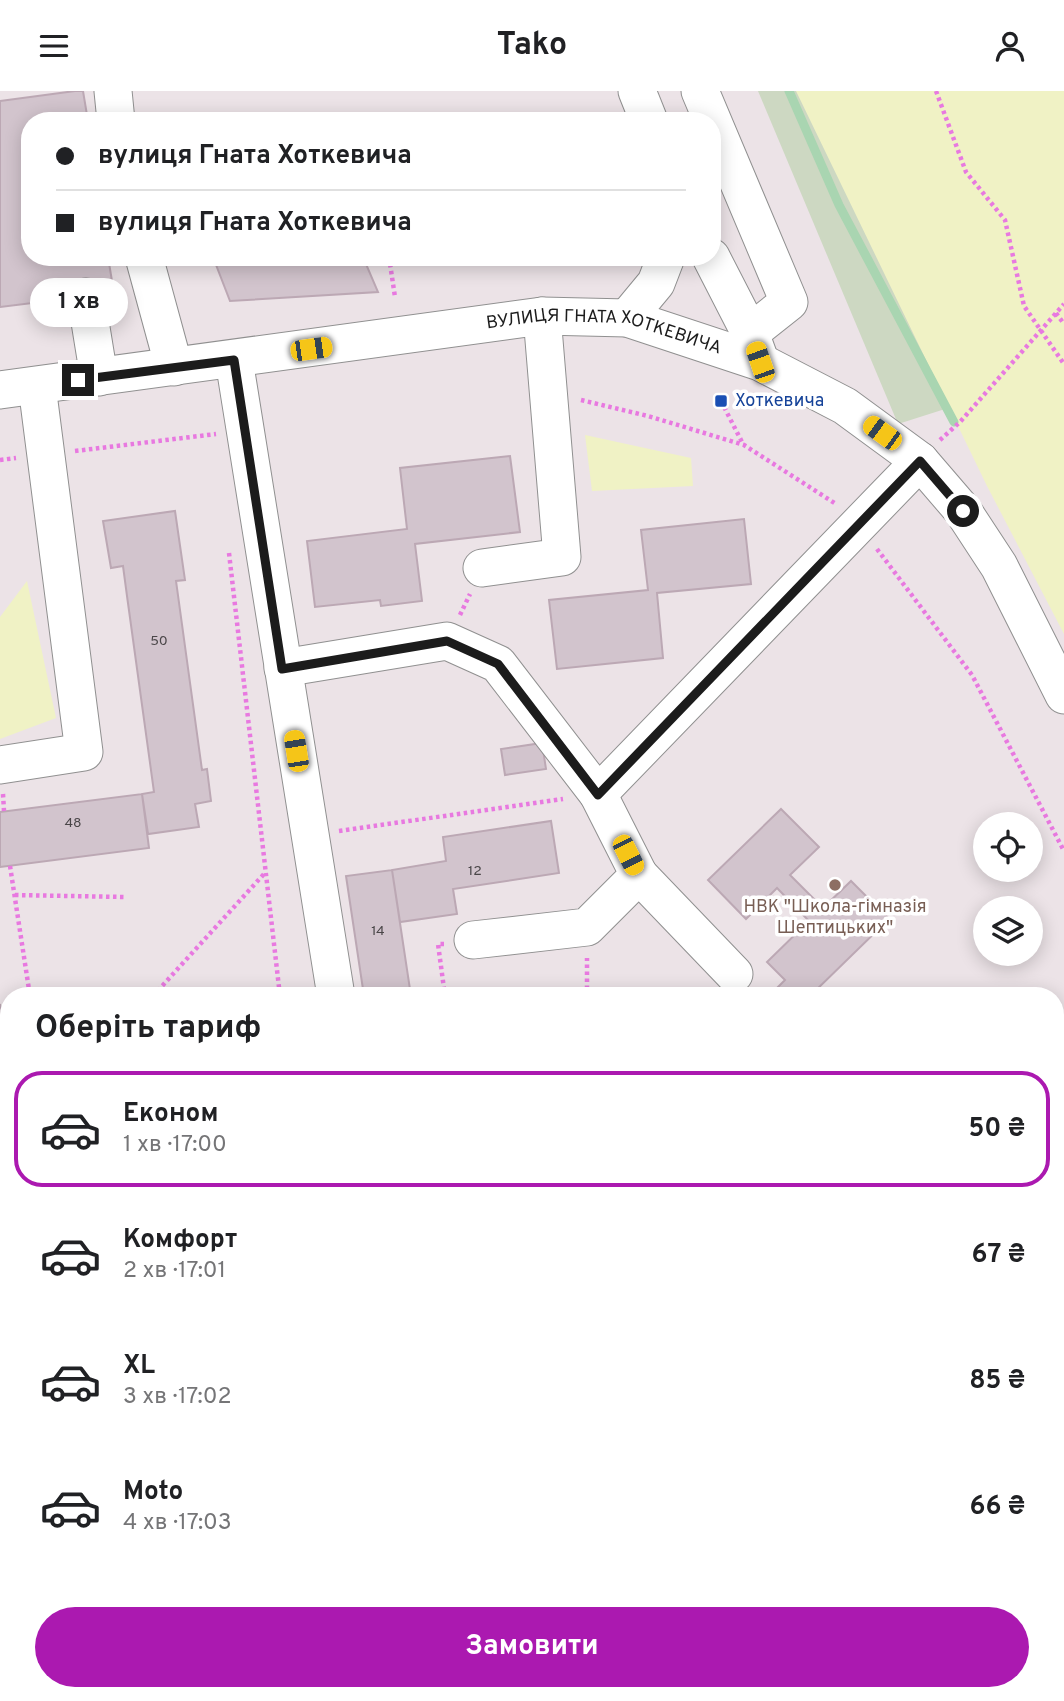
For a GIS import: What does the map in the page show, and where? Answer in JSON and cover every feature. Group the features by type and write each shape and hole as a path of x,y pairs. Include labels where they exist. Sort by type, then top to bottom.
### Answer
{"street":[{"path":"113,91 115,112"},
{"path":"637,91 645,112"},
{"path":"700,91 709,112"},
{"path":"715,266 755,348 789,302 721,141"},
{"path":"146,266 174,367"},
{"path":"626,318 656,283 663,266"},
{"path":"86,297 99,377"},
{"path":"482,568 562,557 542,316"},
{"name":"ВУЛИЦЯ ГНАТА ХОТКЕВИЧА","path":"0,390 542,316 626,318 755,348 845,406 920,461 963,511 999,566 1064,695"},
{"path":"234,360 335,987"},
{"path":"0,765 84,752 37,386"},
{"path":"598,795 920,461"},
{"path":"282,669 447,641 498,664 598,795 639,875 734,974"},
{"path":"473,940 587,927 639,875"}],"path":[{"path":"936,91 967,172 1005,220 1024,306 1064,364"},
{"path":"390,266 395,297"},
{"path":"951,428 960,422 1064,304"},
{"path":"1056,313 1064,324"},
{"path":"570,397 648,416 744,445 831,500"},
{"path":"721,401 744,445"},
{"path":"67,452 216,433 218,447"},
{"path":"859,525 972,675 1064,851"},
{"path":"229,544 279,987"},
{"path":"447,641 482,568"},
{"path":"310,834 598,795"},
{"path":"10,866 29,987"},
{"path":"161,987 264,874"},
{"path":"15,895 124,897"}],"green space":[{"path":"758,91 849,91 967,402 898,424"},
{"path":"796,91 1064,91 1064,634 987,486"},
{"path":"585,435 691,458 693,486 592,491"},
{"path":"27,581 56,718 0,739 0,617"}],"building":[{"path":"83,91 86,112 21,112 21,266 110,266 114,293 0,307 0,101"},
{"path":"216,266 367,266 378,292 230,301"},
{"path":"510,456 520,532 415,544 422,601 381,606 380,600 315,607 307,541 407,529 400,468"},
{"path":"175,511 185,580 176,581 202,770 207,769 211,801 195,804 199,827 148,834 142,794 154,792 123,566 111,568 103,521"},
{"path":"744,519 751,584 657,593 663,658 557,669 549,600 648,590 641,530"},
{"path":"542,743 546,769 505,775 501,749"},
{"path":"142,794 149,848 0,867 0,812"},
{"path":"781,809 819,847 790,875 823,908 851,881 889,919 819,987 778,987 785,980 767,962 809,921 777,888 746,919 708,880"},
{"path":"551,821 559,873 453,889 457,914 400,922 392,870 446,861 443,837"},
{"path":"392,870 410,987 363,987 346,876"}],"waterway":[{"path":"789,91 839,205 954,422"}],"place":[{"name":"Хоткевича","path":"721,401"},
{"name":"НВК \"Школа-гімназія Шептицьких\"","path":"835,885"}],"route":[{"path":"78,380 234,360 282,669 447,641 498,664 598,795 920,461 963,511"}]}
